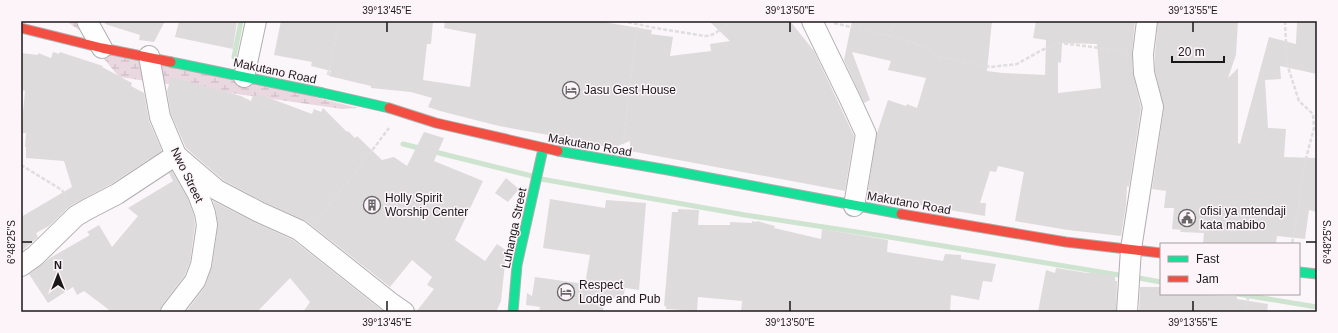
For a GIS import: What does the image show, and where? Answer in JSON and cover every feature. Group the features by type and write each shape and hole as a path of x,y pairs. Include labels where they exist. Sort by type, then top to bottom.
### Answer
{"street":[{"path":"87,21 102,48"},
{"path":"244,77 256,21"},
{"path":"812,21 866,134 854,206"},
{"path":"1127,312 1131,249 1153,107 1144,73 1143,54 1147,21"},
{"name":"Makutano Road","path":"21,28 102,48 149,56 323,93 543,149 621,162 854,206 1066,242 1160,253"},
{"name":"Nwo Street","path":"149,56 160,117 176,155 198,194 205,213 207,225 201,265 195,281 171,312"},
{"name":"Luhanga Street","path":"513,312 517,265 543,149"},
{"path":"21,266 35,256 76,216 117,194 176,155 217,190 258,212 299,230 390,303 404,312"},
{"path":"1300,272 1317,274"}],"path":[{"path":"323,93 329,73 339,21"},
{"path":"622,21 655,28 710,36 731,21"},
{"path":"889,36 896,21"},
{"path":"1285,21 1287,64 1299,101 1313,114 1314,128 1303,170 1292,243"},
{"path":"831,23 889,36 922,46 940,57 991,67 1017,64 1042,50 1060,43 1143,54"},
{"path":"621,162 636,24"},
{"path":"299,230 308,230 401,112"},
{"path":"1314,128 1317,125"},
{"path":"21,165 62,190 76,216"},
{"path":"1245,312 1249,295"}],"green space":[{"path":"66,21 84,21 97,43 358,108 342,109 119,77 82,32"}],"building":[{"path":"106,21 165,21 154,42 139,40 140,35 105,24"},
{"path":"179,21 237,21 233,49 175,37"},
{"path":"281,21 433,21 431,44 427,44 423,80 470,87 476,34 444,28 445,21 597,21 652,30 651,34 673,37 670,56 711,51 710,44 730,41 709,21 790,21 814,51 854,136 845,191 630,151 630,141 613,148 554,138 554,136 499,126 440,111 428,107 432,98 411,92 371,88 371,86 329,76 331,71 311,66 312,62 274,55"},
{"path":"852,21 992,21 987,71 1045,75 1046,40 1033,38 1036,21 1135,21 1132,53 1133,74 1141,108 1129,187 1127,186 1126,205 1121,236 1068,230 1015,221 1024,172 998,166 996,172 990,171 980,203 986,203 985,216 867,196 877,133 888,100 917,108 926,78 888,70 891,61 852,52 870,100 864,103 844,60","holes":["1062,43 1097,44 1101,88 1058,93 1058,62 1061,63"]},
{"path":"1158,21 1238,21 1236,55 1228,78 1238,68 1238,143 1240,144 1269,37 1296,44 1297,21 1317,21 1317,74 1280,66 1281,79 1265,80 1268,128 1286,129 1284,157 1317,158 1317,212 1309,210 1305,239 1277,236 1276,243 1203,243 1204,233 1180,232 1181,230 1172,229 1174,208 1164,208 1166,191 1152,189 1164,108 1155,71"},
{"path":"53,52 59,54 60,52 103,66 102,67 132,83 131,86 144,93 149,121 162,151 111,184 70,206 49,226 36,233 38,237 21,252 21,217 72,187 64,161 26,158 26,133 21,133 25,91 21,90 21,53 38,55 38,53 51,58"},
{"path":"171,77 241,96 251,101 253,95 256,96 257,94 312,114 314,109 321,112 323,108 347,132 348,131 355,138 357,136 382,160 394,157 407,166 424,132 444,138 434,161 483,181 455,240 485,261 497,244 507,251 501,301 496,312 416,312 434,289 427,285 432,277 412,260 390,287 306,221 264,202 223,180 186,148 171,114 167,91"},
{"path":"172,171 188,199 194,216 195,225 190,262 185,275 162,305 160,312 112,312 84,291 77,295 73,287 48,303 29,274 50,258 90,235 87,232 99,225 112,247 138,216 128,208 173,181 169,173"},
{"path":"506,178 519,189 508,202 495,193"},
{"path":"550,199 605,208 606,200 646,203 639,290 625,288 623,300 605,296 603,312 539,312 540,307 526,305 527,293 532,296 535,277 585,284 590,255 543,248"},
{"path":"213,201 293,240 384,312 303,312 310,302 290,278 257,312 186,312 204,288 212,267 218,226"},
{"path":"678,209 699,210 698,225 730,225 730,222 752,223 752,221 757,221 775,226 774,228 821,239 822,229 888,240 887,252 943,261 945,254 961,255 961,259 996,264 992,282 983,281 979,300 951,295 950,312 741,312 742,301 698,297 697,311 666,309 666,306 664,306 672,212 678,212"},
{"path":"1056,268 1115,276 1115,281 1117,281 1116,312 1038,312 1046,270 1055,273"},
{"path":"1140,287 1160,287 1160,295 1237,296 1237,299 1268,304 1267,312 1139,312"}],"waterway":[{"path":"234,57 241,21"},
{"path":"403,144 423,149"},
{"path":"431,151 532,176"},
{"path":"541,179 745,215 1125,276"},
{"path":"1133,277 1160,282"},
{"path":"1244,295 1317,307"}],"traffic: fast":[{"path":"171,62 389,108"},
{"path":"513,312 517,265 543,149"},
{"path":"558,151 901,214"},
{"path":"1300,272 1317,274"}],"traffic: jam":[{"path":"21,28 102,48 171,62"},
{"path":"389,108 436,123 558,151"},
{"path":"901,214 1066,242 1160,253"}],"place":[{"name":"Jasu Gest House","path":"571,90"},
{"name":"Holly Spirit Worship Center","path":"372,205"},
{"name":"ofisi ya mtendaji kata mabibo","path":"1187,218"},
{"name":"Respect Lodge and Pub","path":"566,292"}]}
